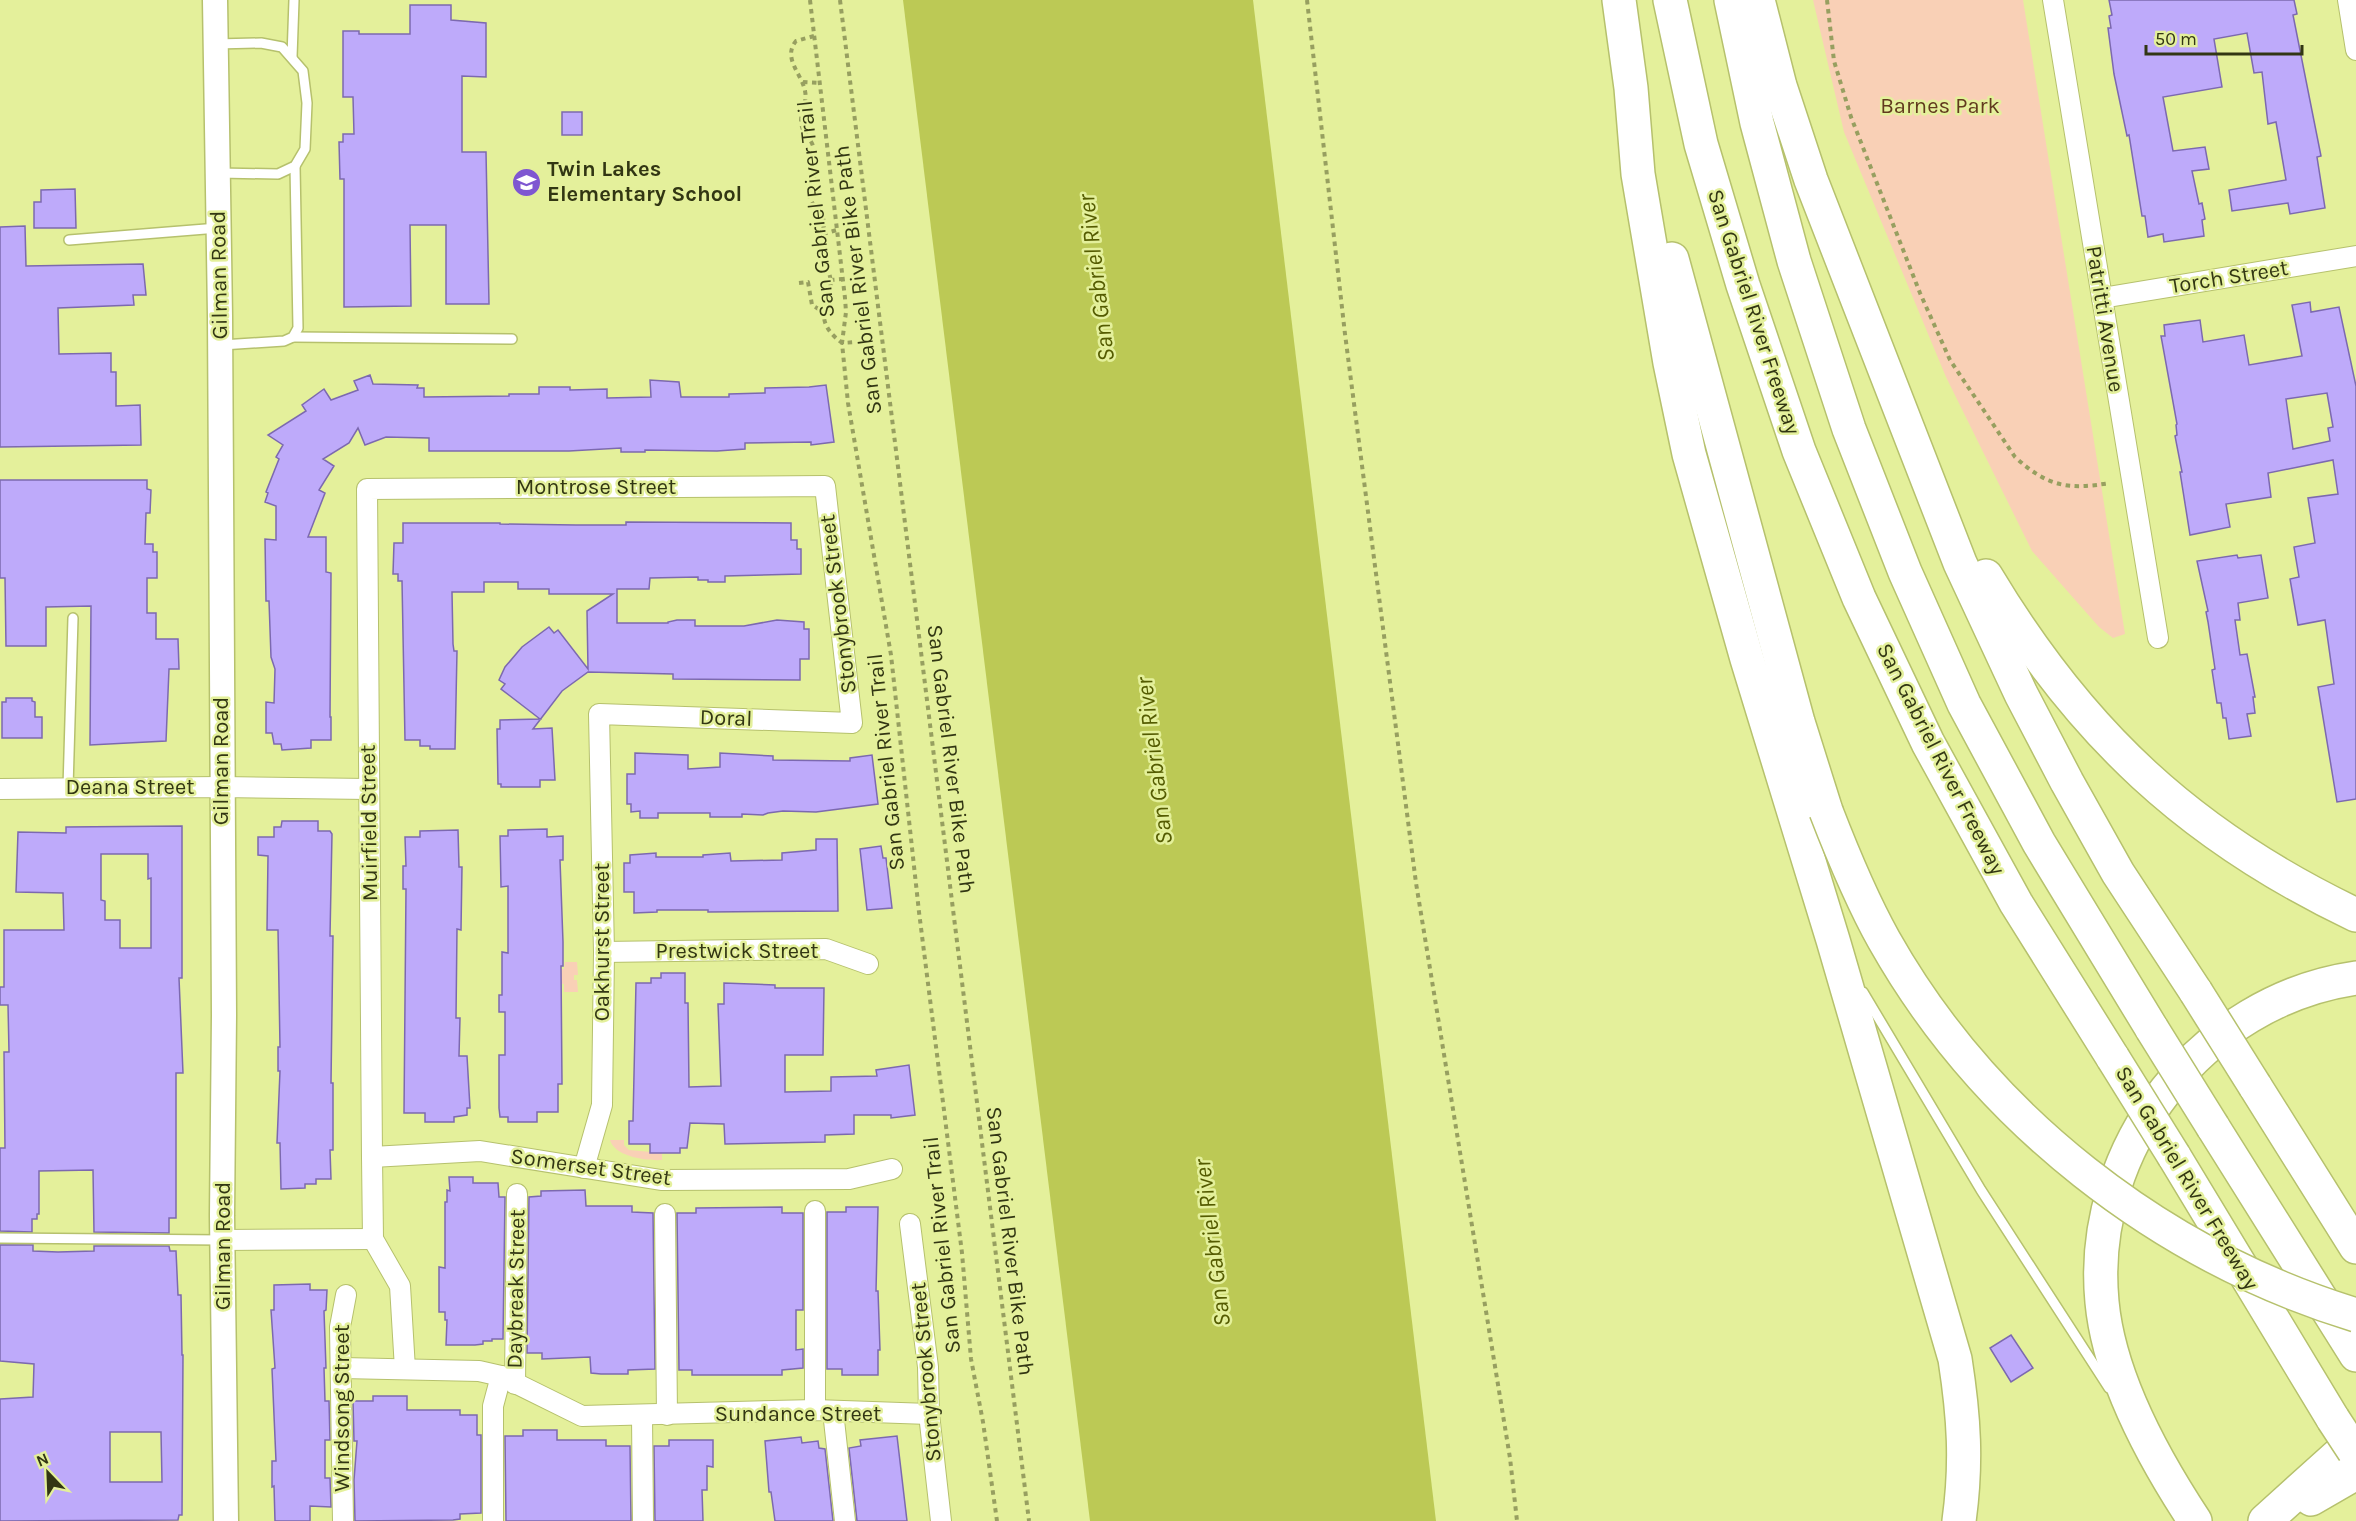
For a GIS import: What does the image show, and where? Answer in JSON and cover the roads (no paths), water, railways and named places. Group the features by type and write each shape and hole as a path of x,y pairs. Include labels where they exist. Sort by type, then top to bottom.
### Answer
{"highway":[{"path":"1619,0 1631,88 1638,174 1670,363 1689,453 1747,659 1833,940 1954,1359 1963,1413 1965,1453 1964,1491 1959,1521"},
{"name":"San Gabriel River Freeway","path":"1670,0 1701,144 1743,285 1799,451 1859,598 1939,763 2016,903 2345,1429 2356,1453"},
{"name":"San Gabriel River Freeway","path":"1731,0 1756,123 1794,261 1849,429 1905,572 1964,704 2039,843 2152,1029 2356,1355"},
{"path":"1758,0 1780,86 1810,180 1960,563 2021,694 2118,873 2196,992 2356,1247"},
{"path":"1631,88 1685,311 1798,722 1826,812 1864,901 1884,940 1956,1045 1995,1089 2032,1126 2106,1190 2156,1224 2235,1267 2310,1299 2356,1315"},
{"path":"1919,455 1968,546 2029,645 2077,707 2132,765 2211,832 2303,890 2356,915"},
{"path":"2189,1512 2159,1462 2114,1359 2104,1312 2101,1269 2104,1232 2110,1205 2124,1161 2140,1127 2176,1076 2205,1048 2262,1008 2325,984 2356,978"},
{"path":"2265,1521 2345,1429"},
{"path":"2273,1521 2356,1473"}],"street":[{"name":"Gilman Road","path":"215,0 220,346 224,1016 222,1240 226,1521"},
{"name":"Patritti Avenue","path":"2053,0 2158,638"},
{"path":"2348,0 2356,50"},
{"name":"Torch Street","path":"2102,298 2356,256"},
{"name":"Montrose Street","path":"367,489 825,486"},
{"name":"Stonybrook Street","path":"825,486 852,723"},
{"name":"Muirfield Street","path":"367,489 372,1157"},
{"name":"Doral","path":"599,714 852,723"},
{"name":"Oakhurst Street","path":"584,1168 602,1105 604,952 599,714"},
{"name":"Deana Street","path":"0,789 221,787 368,789"},
{"name":"Prestwick Street","path":"604,952 826,949 868,964"},
{"name":"Somerset Street","path":"372,1157 480,1151 661,1180 849,1179 892,1169"},
{"path":"372,1157 373,1239 400,1286 405,1369"},
{"name":"Daybreak Street","path":"493,1521 493,1406 508,1380 517,1194"},
{"path":"815,1211 824,1411 845,1521"},
{"path":"665,1214 667,1415"},
{"name":"Stonybrook Street","path":"910,1224 928,1367 929,1414 940,1521"},
{"path":"222,1240 373,1239"},
{"name":"Windsong Street","path":"343,1521 340,1327 346,1295"},
{"name":"Daybreak Street","path":"342,1368 479,1371 508,1380 582,1416 667,1415"},
{"name":"Sundance Street","path":"667,1415 824,1411 929,1414"},
{"path":"642,1416 643,1521"}],"lane":[{"path":"292,57 294,0"},
{"path":"216,44 261,43 282,47 303,71 307,103 305,150 294,166 278,174 217,172"},
{"path":"293,337 298,327 294,166"},
{"path":"69,240 218,228"},
{"path":"220,346 284,341 293,337 512,339"},
{"path":"68,788 73,618"},
{"path":"1833,940 1981,1190 2113,1393"},
{"path":"0,1238 222,1240"},
{"path":"2119,1403 2189,1512"}],"water":[{"name":"San Gabriel River","path":"903,0 1253,0 1436,1521 1090,1521"}],"place":[{"name":"Twin Lakes Elementary School","path":"526,182"}],"park label":[{"name":"Barnes Park","path":"1940,106"}]}
